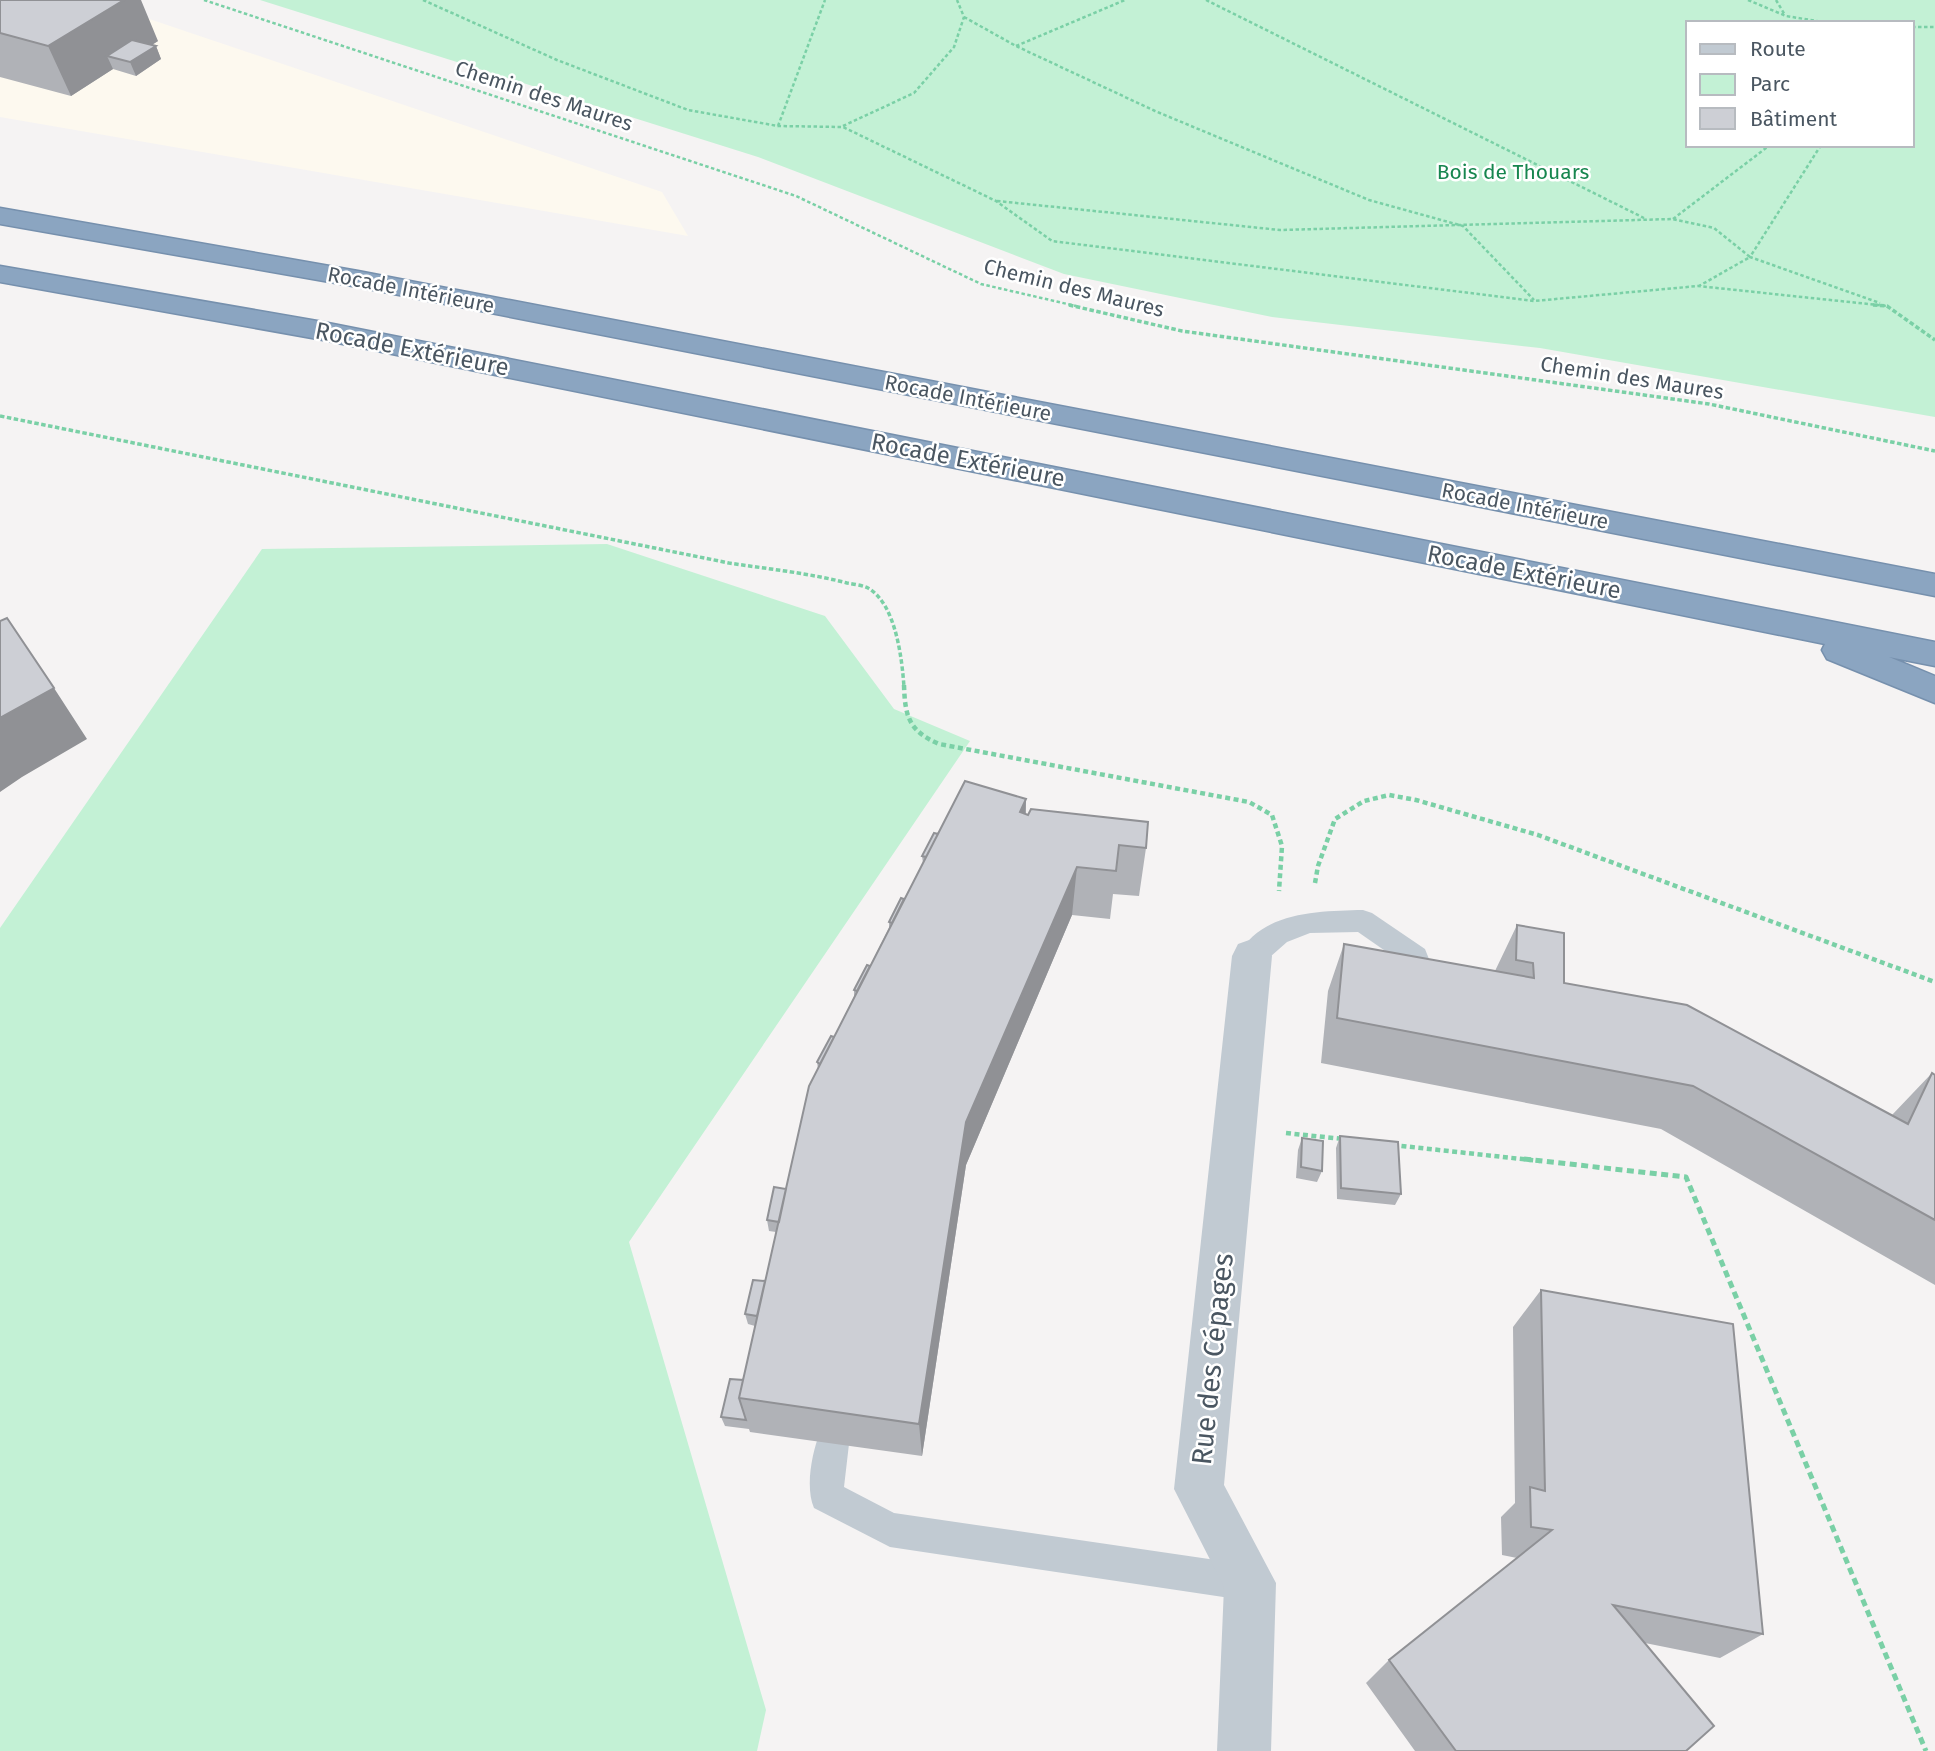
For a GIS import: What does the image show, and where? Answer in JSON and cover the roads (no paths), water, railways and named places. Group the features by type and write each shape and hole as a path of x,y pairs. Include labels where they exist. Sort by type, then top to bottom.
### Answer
{"highway":[{"name":"Rocade Intérieure","path":"0,216 358,279 1935,585"},
{"name":"Rocade Extérieure","path":"0,274 323,331 1935,654"},
{"path":"1791,558 1935,566"},
{"path":"1776,622 1935,691"}],"street":[{"name":"Rue des Cépages","path":"1250,1583 1199,1489 1235,1127 1264,945"},
{"path":"1244,1751 1250,1583"}],"lane":[{"path":"1264,945 1309,922 1363,921 1415,957 1434,1010"},
{"path":"832,1444 826,1496 890,1530 1250,1583"}],"park label":[{"name":"Bois de Thouars","path":"1513,172"}]}
